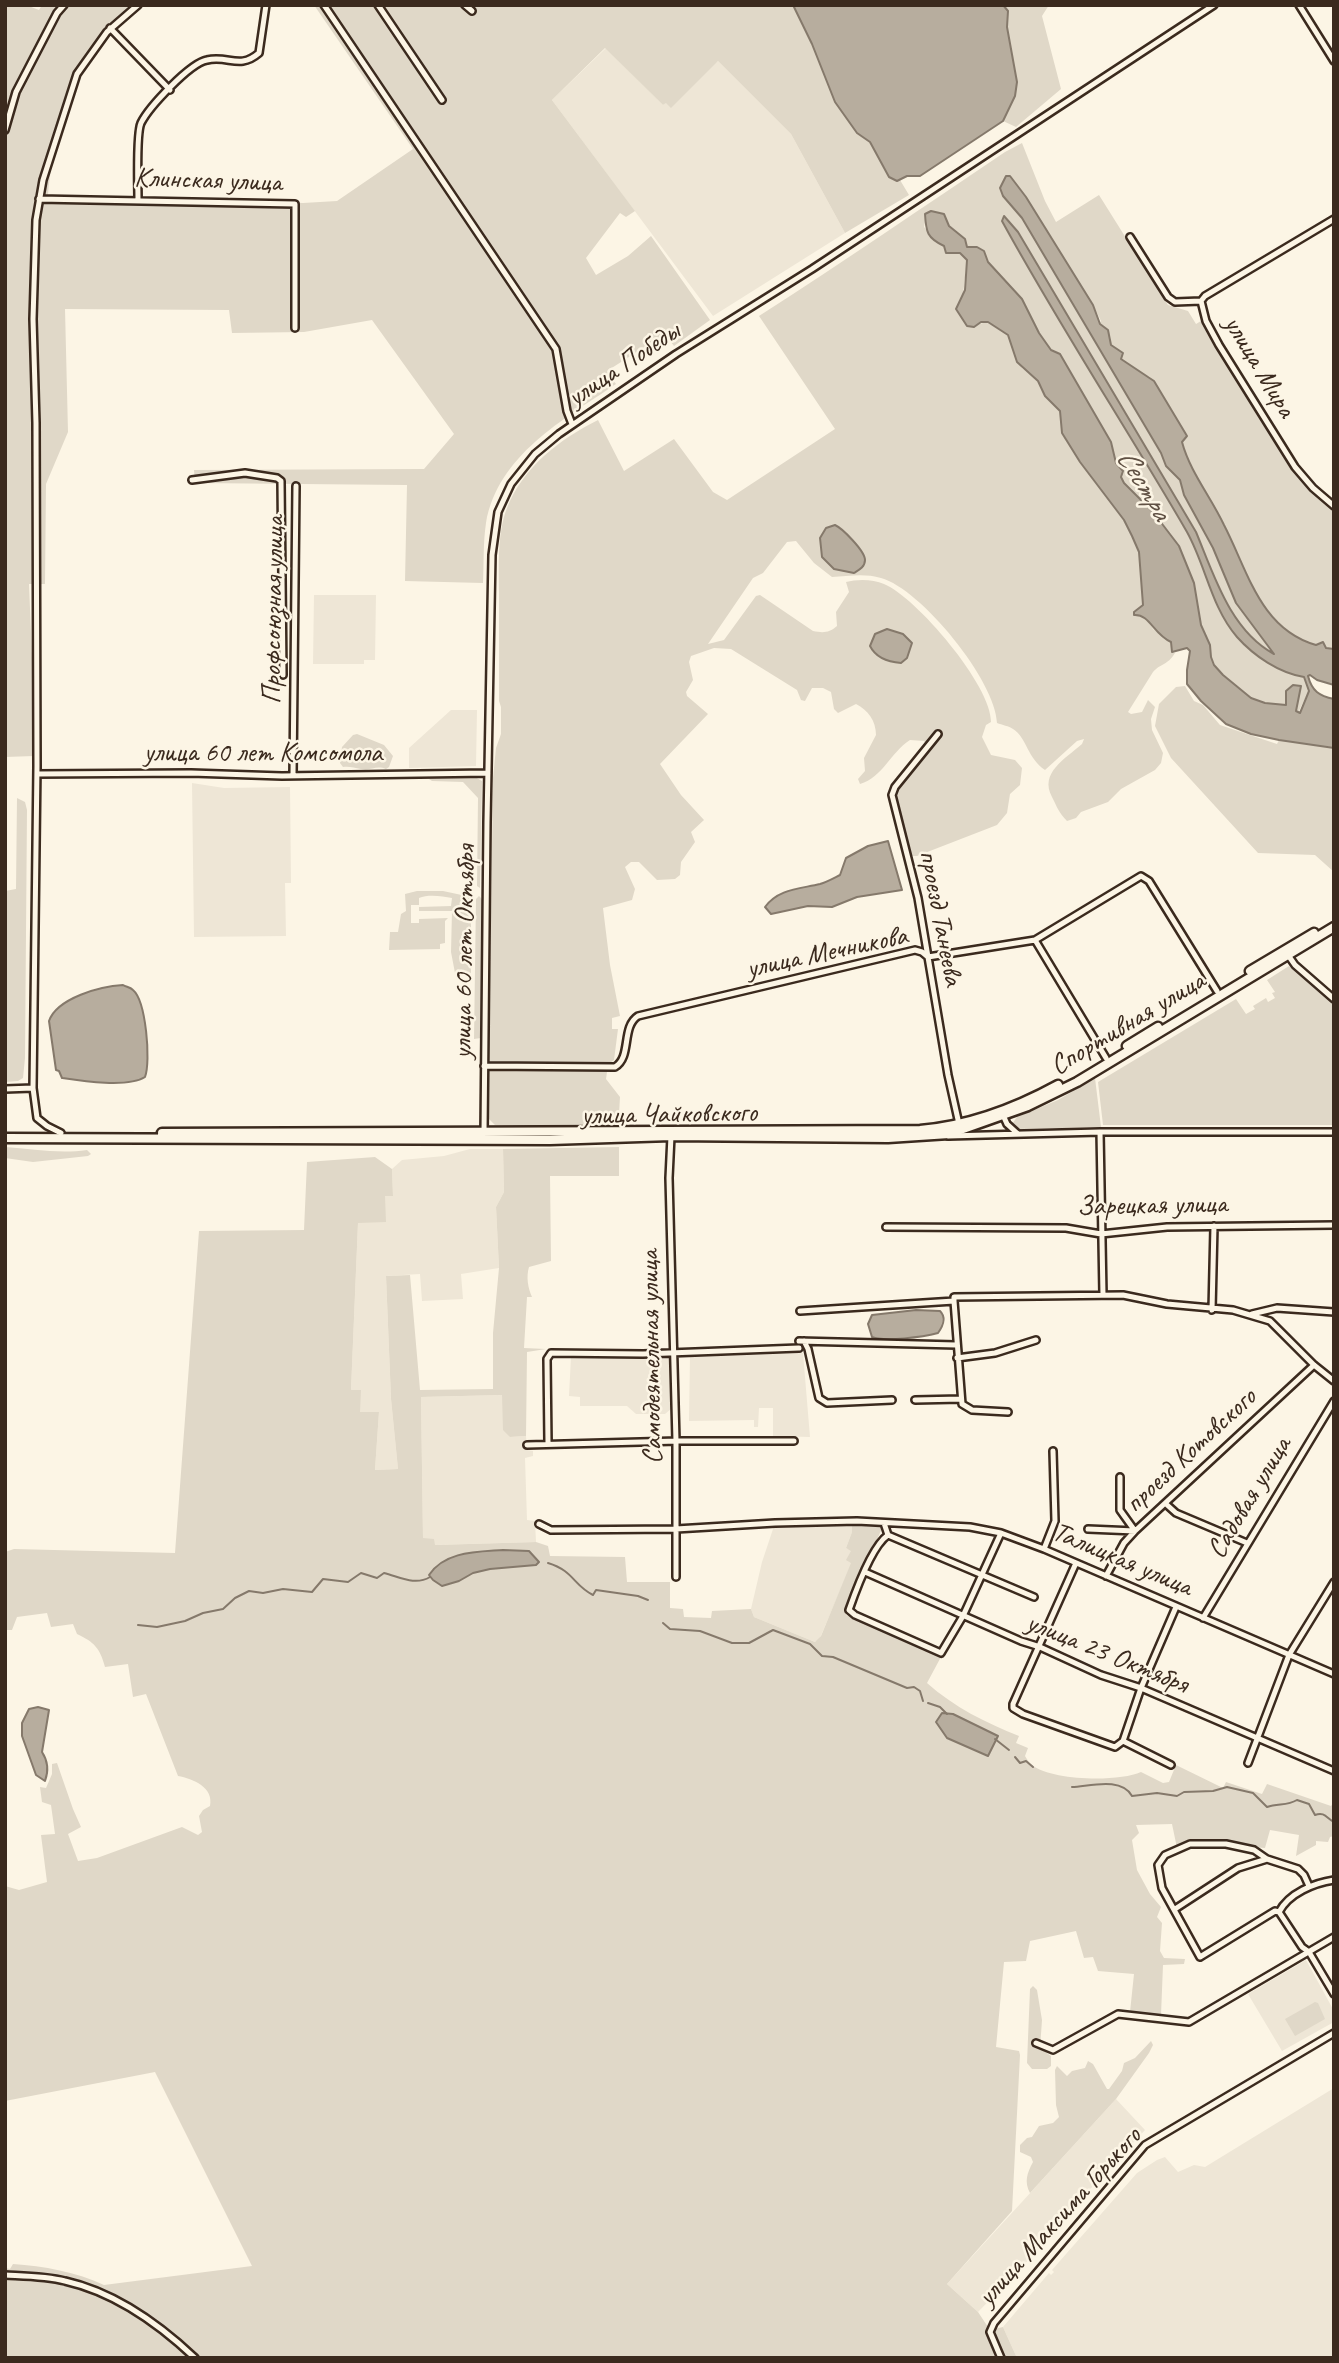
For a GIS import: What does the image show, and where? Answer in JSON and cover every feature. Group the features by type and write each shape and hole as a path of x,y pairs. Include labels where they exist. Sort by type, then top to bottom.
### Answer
{"highway":[{"name":"Спортивная улица","path":"1002,1113 1054,1088 1106,1058 1334,921"},
{"name":"Спортивная улица","path":"935,1136 1002,1113 1077,1082 1334,927"},
{"name":"Спортивная улица","path":"945,1127 959,1128"},
{"name":"улица Чайковского","path":"5,1132 484,1136 890,1131 945,1127"},
{"name":"улица Чайковского","path":"5,1138 671,1136 864,1139 935,1136"}],"street":[{"path":"5,130 16,92 57,13 64,5"},
{"path":"61,1133 37,1118 33,1088 37,774 33,319 39,199 71,88 87,58 110,28 138,5"},
{"path":"138,200 139,125 198,63 209,59 244,63 256,56 261,50 266,5"},
{"path":"324,5 556,349 567,411 572,424"},
{"path":"378,5 442,100"},
{"path":"465,5 472,11"},
{"name":"улица Победы","path":"488,773 495,522 501,502 523,467 572,424 1214,5"},
{"path":"1299,5 1334,61"},
{"path":"110,28 170,90"},
{"name":"Клинская улица","path":"39,199 295,204 295,328"},
{"name":"улица Мира","path":"1334,219 1205,296 1201,301 1202,310 1213,333 1295,467 1313,488 1334,506"},
{"path":"1130,237 1168,297 1175,302 1201,301"},
{"path":"192,480 245,473 281,481 283,675"},
{"name":"Профсоюзная улица","path":"293,775 296,486"},
{"name":"проезд Танеева","path":"938,734 895,787 892,795 918,898 959,1128"},
{"name":"улица 60 лет Комсомола","path":"37,774 488,773"},
{"name":"улица 60 лет Октября","path":"484,1136 488,773"},
{"name":"улица Мечникова","path":"484,1066 615,1067 621,1062 631,1023 638,1016 915,950 928,957 1035,940 1138,877 1144,876 1217,992"},
{"path":"1035,940 1106,1058"},
{"path":"1288,955 1295,965 1334,999"},
{"path":"5,1089 33,1088"},
{"path":"1002,1113 1007,1124 1018,1134"},
{"path":"1100,1132 1102,1295"},
{"name":"улица Чайковского","path":"935,1136 1100,1132 1334,1132"},
{"name":"Самодеятельная улица","path":"671,1136 668,1178 676,1441 676,1577"},
{"name":"Зарецкая улица","path":"886,1227 1066,1228 1101,1234 1214,1226 1334,1225"},
{"path":"1212,1310 1214,1226"},
{"path":"1008,1412 967,1409 963,1406 954,1297 1123,1295 1167,1304 1233,1310 1270,1321 1334,1381"},
{"path":"800,1311 954,1301"},
{"path":"1249,1315 1277,1308 1334,1312"},
{"path":"957,1358 995,1353 1037,1340"},
{"path":"892,1400 827,1403 819,1398 808,1349 802,1341 956,1345"},
{"path":"548,1443 549,1354 799,1348"},
{"name":"проезд Котовского","path":"1106,1576 1124,1544 1135,1531 1314,1365"},
{"path":"915,1400 961,1399"},
{"name":"Садовая улица","path":"1203,1618 1334,1401"},
{"path":"527,1445 794,1441"},
{"path":"1044,1549 1055,1521 1054,1451"},
{"path":"1120,1478 1120,1510 1135,1531"},
{"path":"1166,1504 1176,1513 1247,1543"},
{"path":"539,1524 551,1530 676,1529 857,1521 884,1523 888,1535 1034,1597"},
{"name":"Талицкая улица","path":"884,1523 970,1527 1002,1533 1334,1674"},
{"path":"1088,1529 1135,1531"},
{"path":"888,1535 882,1539 849,1610 852,1614 942,1653 963,1616 1002,1533"},
{"path":"1076,1563 1013,1704 1013,1708 1023,1714 1115,1747 1123,1741 1141,1688 1176,1606"},
{"name":"улица 23 Октября","path":"865,1573 1101,1675 1141,1688 1334,1771"},
{"path":"1248,1763 1289,1655 1334,1582"},
{"path":"1123,1741 1171,1765"},
{"path":"1309,1886 1298,1869 1267,1860 1254,1850 1226,1844 1200,1843 1181,1846 1161,1857 1158,1869 1162,1888 1200,1957 1275,1911 1279,1912 1292,1897 1309,1886 1334,1880"},
{"path":"1175,1909 1238,1868 1267,1860"},
{"path":"1279,1912 1301,1947 1309,1952 1334,1994"},
{"path":"1036,2043 1053,2050 1060,2048 1072,2038 1118,2014 1189,2022 1334,1937"},
{"name":"улица Максима Горького","path":"1001,2358 990,2334 994,2323 1145,2145 1334,2033"},
{"path":"5,2275 63,2280 92,2289 145,2319 195,2358"}],"shaded area":[{"path":"5,5 26,5 39,10 42,5 143,5 105,37 83,71 59,133 48,195 303,203 337,201 413,149 314,5 793,5 857,133 870,142 884,169 897,181 900,180 909,195 845,233 791,134 718,61 671,108 666,103 663,105 605,48 552,100 635,211 626,217 620,213 586,258 596,275 628,256 651,236 710,320 674,346 665,334 607,371 616,384 555,426 518,459 493,499 486,523 483,583 405,581 407,485 195,483 194,470 424,469 454,434 372,320 304,332 232,333 229,310 65,309 68,432 46,484 45,584 29,584 34,707 42,710 34,756 5,757"},
{"path":"793,5 1003,5 1008,11 1007,27 1017,82 1015,96 1003,121 920,176 907,176 897,181 889,177 870,142 857,133 835,102"},
{"path":"1003,5 1049,5 1042,16 1061,89 1016,127 1003,121 1015,96 1017,82 1007,27 1008,11"},
{"path":"606,48 663,105 718,61 791,134 845,233 713,316 552,100"},
{"path":"1022,143 1056,222 1099,195 1168,305 1188,311 1196,324 1201,321 1290,468 1316,496 1334,510 1334,649 1326,648 1323,642 1317,645 1297,637 1281,626 1268,612 1190,464 1182,442 1186,438 1185,433 1150,377 1121,359 1119,352 1111,345 1110,335 1100,323 1093,305 1026,197 1008,175 1000,188 1003,196 1022,218 1161,453 1166,466 1180,480 1184,495 1213,548 1236,603 1274,654 1259,644 1235,617 1217,583 1196,532 1018,232 1004,216 1002,221 1024,260 1187,532 1228,625 1259,657 1285,671 1304,677 1309,690 1298,713 1296,711 1300,686 1285,696 1286,705 1265,703 1251,698 1223,675 1211,657 1210,645 1201,625 1194,583 1179,546 1153,512 1124,483 1121,477 1123,471 1116,463 1111,442 1060,354 1051,351 1022,299 987,262 984,251 967,247 965,239 950,226 940,212 934,212 926,218 924,227 944,246 946,253 960,253 967,260 963,295 977,324 990,322 1008,335 1022,368 1038,381 1045,397 1060,411 1062,433 1080,462 1124,520 1139,552 1143,605 1139,610 1140,615 1148,619 1153,629 1171,642 1172,652 1175,653 1153,672 1128,712 1142,712 1148,700 1155,707 1151,719 1152,730 1163,753 1161,763 1155,770 1121,789 1108,802 1081,812 1076,818 1067,821 1052,797 1049,781 1056,767 1082,744 1084,739 1077,741 1045,770 1034,760 1018,733 997,723 984,684 970,662 954,639 916,599 875,576 832,577 814,563 796,541 787,542 763,573 753,578 708,644 724,640 756,596 760,595 813,631 826,632 837,626 836,612 849,592 846,582 865,580 884,584 898,592 932,624 950,644 979,687 988,706 991,722 986,725 982,737 991,755 1015,760 1022,768 1020,785 1010,794 1007,813 997,825 911,856 894,791 928,747 924,741 910,740 875,776 860,784 858,779 865,771 864,758 876,735 873,721 864,709 856,704 838,713 834,709 831,692 823,688 812,688 805,701 801,700 797,690 731,649 714,648 691,656 689,662 693,680 686,692 687,696 708,714 660,764 681,795 704,820 691,832 695,842 681,862 680,875 675,879 657,880 639,862 631,862 625,867 635,889 632,900 603,908 620,1016 612,1018 612,1029 618,1029 614,1060 608,1065 606,1079 620,1097 619,1114 625,1115 624,1128 495,1125 489,1119 488,1113 493,778 496,748 501,734 499,561 504,518 514,493 544,456 570,436 598,420 624,471 674,439 713,492 727,500 835,429 759,316"},
{"path":"1006,176 1010,176 1026,197 1093,305 1100,324 1108,330 1111,345 1123,353 1121,359 1154,381 1187,436 1182,442 1190,464 1219,515 1258,596 1269,612 1281,626 1297,637 1316,645 1323,642 1326,648 1334,649 1334,685 1308,676 1317,692 1334,699 1334,748 1251,734 1226,724 1201,701 1187,684 1190,651 1187,648 1172,652 1171,642 1144,618 1134,615 1143,605 1139,552 1124,520 1080,462 1062,433 1060,411 1045,396 1038,381 1017,362 1008,335 988,322 981,322 974,327 967,326 956,309 965,290 967,260 960,253 946,253 944,246 931,237 927,230 925,214 931,211 944,214 949,226 965,239 967,247 977,247 984,251 988,262 1022,299 1051,350 1060,354 1111,442 1116,463 1123,471 1121,477 1124,483 1153,512 1179,546 1194,583 1201,625 1210,645 1214,665 1251,698 1265,703 1286,705 1286,691 1293,685 1301,686 1296,711 1300,713 1309,691 1304,677 1276,668 1259,657 1228,625 1187,532 1002,221 1004,216 1018,232 1196,532 1217,583 1235,616 1259,644 1274,654 1236,603 1213,548 1184,495 1180,480 1166,466 1161,453 1022,218 1003,196 1000,188"},
{"path":"835,525 853,540 864,556 864,565 854,573 834,569 822,557 820,538 826,528"},
{"path":"314,595 376,595 375,660 364,660 364,664 313,664"},
{"path":"887,629 903,634 912,643 907,658 901,663 883,659 870,646 875,634"},
{"path":"1185,686 1194,701 1203,705 1220,725 1277,744 1279,740 1334,748 1334,872 1315,855 1258,853 1171,758 1155,726 1159,704 1176,687"},
{"path":"451,710 477,710 476,766 409,768 409,748"},
{"path":"357,734 384,745 393,756 389,767 343,767 340,763 342,747"},
{"path":"475,777 482,781 480,888 477,886 478,798 463,782 432,781 429,779"},
{"path":"192,783 224,788 290,787 291,883 285,883 286,936 194,937"},
{"path":"17,798 25,802 27,810 25,1058 23,1078 5,1082 5,891 16,889"},
{"path":"888,841 902,890 857,897 832,907 808,906 771,914 765,907 783,893 820,884 840,875 846,858 868,846"},
{"path":"443,891 471,897 471,975 455,973 451,952 452,911 419,911 419,907 451,906 452,898 427,896 419,898 419,905 411,905 411,923 419,923 419,919 448,918 445,921 445,943 440,944 440,949 389,950 390,932 398,932 401,914 406,911 405,894"},
{"path":"479,896 482,899 481,1038 474,1039 476,899"},
{"path":"1289,966 1334,1004 1334,1125 1103,1125 1098,1082 1236,999 1246,1014 1266,998 1268,1002 1275,998 1272,993 1275,992 1267,980"},
{"path":"123,985 133,990 137,996 144,1018 147,1045 145,1077 117,1083 62,1078 56,1070 49,1021 54,1013 81,995"},
{"path":"1095,1078 1101,1127 1020,1129 1012,1124 1017,1117 1058,1100"},
{"path":"5,1147 56,1151 87,1150 91,1154 33,1162 5,1158"},
{"path":"619,1147 619,1176 550,1176 551,1261 529,1267 528,1275 532,1297 527,1297 524,1348 546,1349 527,1352 526,1436 510,1437 503,1430 502,1395 421,1397 423,1538 434,1539 435,1545 536,1542 548,1546 550,1556 625,1557 627,1582 670,1582 670,1608 683,1609 684,1617 711,1618 712,1611 751,1609 754,1617 815,1642 821,1636 851,1563 846,1560 851,1551 846,1548 852,1532 852,1521 884,1523 846,1615 942,1655 927,1683 971,1714 1019,1736 1016,1743 1028,1748 1025,1756 1032,1765 1069,1777 1118,1777 1141,1772 1163,1783 1169,1782 1176,1765 1223,1788 1226,1782 1262,1794 1267,1784 1331,1806 1334,1802 1334,1836 1330,1837 1328,1842 1316,1841 1316,1845 1296,1856 1299,1835 1270,1830 1265,1848 1200,1843 1177,1848 1172,1824 1136,1825 1139,1833 1132,1840 1137,1870 1150,1894 1161,1907 1157,1917 1162,1923 1160,1951 1164,1958 1185,1959 1184,1964 1163,1965 1161,2015 1130,2012 1134,1974 1098,1971 1093,1957 1084,1958 1076,1931 1030,1941 1026,1961 1004,1962 996,2047 1019,2051 1020,2055 1012,2211 947,2284 978,2312 990,2330 1003,2327 1017,2358 5,2358 5,2268 10,2269 13,2264 60,2270 104,2285 252,2266 155,2072 5,2101 5,1886 19,1890 47,1882 41,1835 55,1834 51,1805 42,1802 40,1787 46,1788 52,1774 52,1764 57,1763 81,1827 68,1834 78,1861 97,1858 182,1827 198,1835 202,1832 199,1816 210,1806 210,1799 201,1785 178,1776 146,1694 133,1697 128,1664 105,1667 96,1646 77,1634 73,1624 51,1627 47,1613 17,1617 12,1630 5,1630 5,1552 14,1549 175,1553 199,1231 304,1230 307,1162 375,1157 392,1169 393,1196 385,1196 386,1222 358,1223 351,1390 361,1390 360,1412 379,1412 375,1470 398,1469 391,1399 386,1276 410,1275 420,1390 493,1389 493,1333 499,1268 496,1207 504,1192 503,1149"},
{"path":"470,1149 503,1149 504,1192 496,1207 499,1268 461,1274 463,1299 422,1301 420,1274 386,1276 391,1399 398,1469 375,1470 379,1412 360,1412 351,1390 358,1223 385,1196 393,1195 392,1169 402,1160 444,1156"},
{"path":"916,1310 940,1311 944,1319 938,1333 895,1339 872,1337 868,1324 872,1315"},
{"path":"803,1353 810,1437 773,1436 773,1408 759,1408 758,1427 754,1427 754,1420 689,1421 690,1357"},
{"path":"671,1356 672,1408 665,1414 636,1414 627,1406 580,1406 580,1397 569,1396 571,1357"},
{"path":"502,1395 510,1437 526,1436 527,1450 533,1451 533,1456 525,1458 527,1520 535,1521 536,1542 434,1545 434,1539 423,1539 421,1397"},
{"path":"852,1521 852,1532 846,1548 851,1550 852,1563 819,1640 815,1642 754,1617 751,1609 775,1523"},
{"path":"529,1551 539,1562 536,1565 473,1573 442,1586 429,1575 444,1561 453,1557 472,1552"},
{"path":"38,1707 49,1710 42,1752 47,1766 45,1781 36,1775 22,1736 22,1723 29,1709"},
{"path":"942,1713 953,1714 998,1736 988,1756 947,1738 936,1722"},
{"path":"1306,1960 1334,2011 1334,2022 1282,2051 1248,1994"},
{"path":"1033,1986 1037,1990 1042,2020 1040,2048 1051,2056 1051,2066 1047,2069 1032,2069 1027,2063 1030,1989"},
{"path":"1315,2002 1325,2019 1295,2036 1285,2019"},
{"path":"1151,2041 1153,2045 1149,2053 1116,2099 1030,2193 1027,2178 1033,2162 1031,2157 1020,2152 1020,2145 1032,2137 1039,2126 1053,2123 1059,2117 1056,2105 1057,2066 1067,2076 1072,2071 1085,2068 1088,2061 1093,2064 1109,2089 1122,2071 1124,2063 1135,2058"},
{"path":"1334,2088 1334,2358 1017,2358 1003,2327 1049,2273 1051,2275 1054,2272 1052,2270 1137,2173 1165,2157 1178,2172 1194,2165 1205,2167"},
{"path":"1116,2099 1145,2130 1041,2247 978,2312 947,2284"}],"waterway":[{"path":"548,1563 563,1570 593,1595 596,1590 648,1600"},
{"path":"138,1625 157,1627 185,1621 203,1613 223,1609 235,1598 249,1591 263,1593 283,1589 312,1592 323,1579 348,1582 361,1573 377,1578 384,1573 413,1581 430,1577"},
{"path":"663,1623 670,1629 700,1631 732,1643 749,1643 773,1630 810,1644 822,1656 833,1657 907,1688 914,1687 920,1691 923,1701"},
{"path":"928,1703 940,1707 947,1714"},
{"path":"995,1739 1009,1750"},
{"path":"1015,1757 1020,1763 1026,1761 1033,1767"},
{"path":"1072,1787 1096,1784 1121,1786 1132,1796 1157,1793 1177,1796 1184,1792 1213,1791 1227,1787 1253,1793 1267,1807 1297,1800 1309,1804 1315,1815 1324,1815 1334,1822"}],"water label":[{"name":"Сестра","path":"1143,485"}]}
